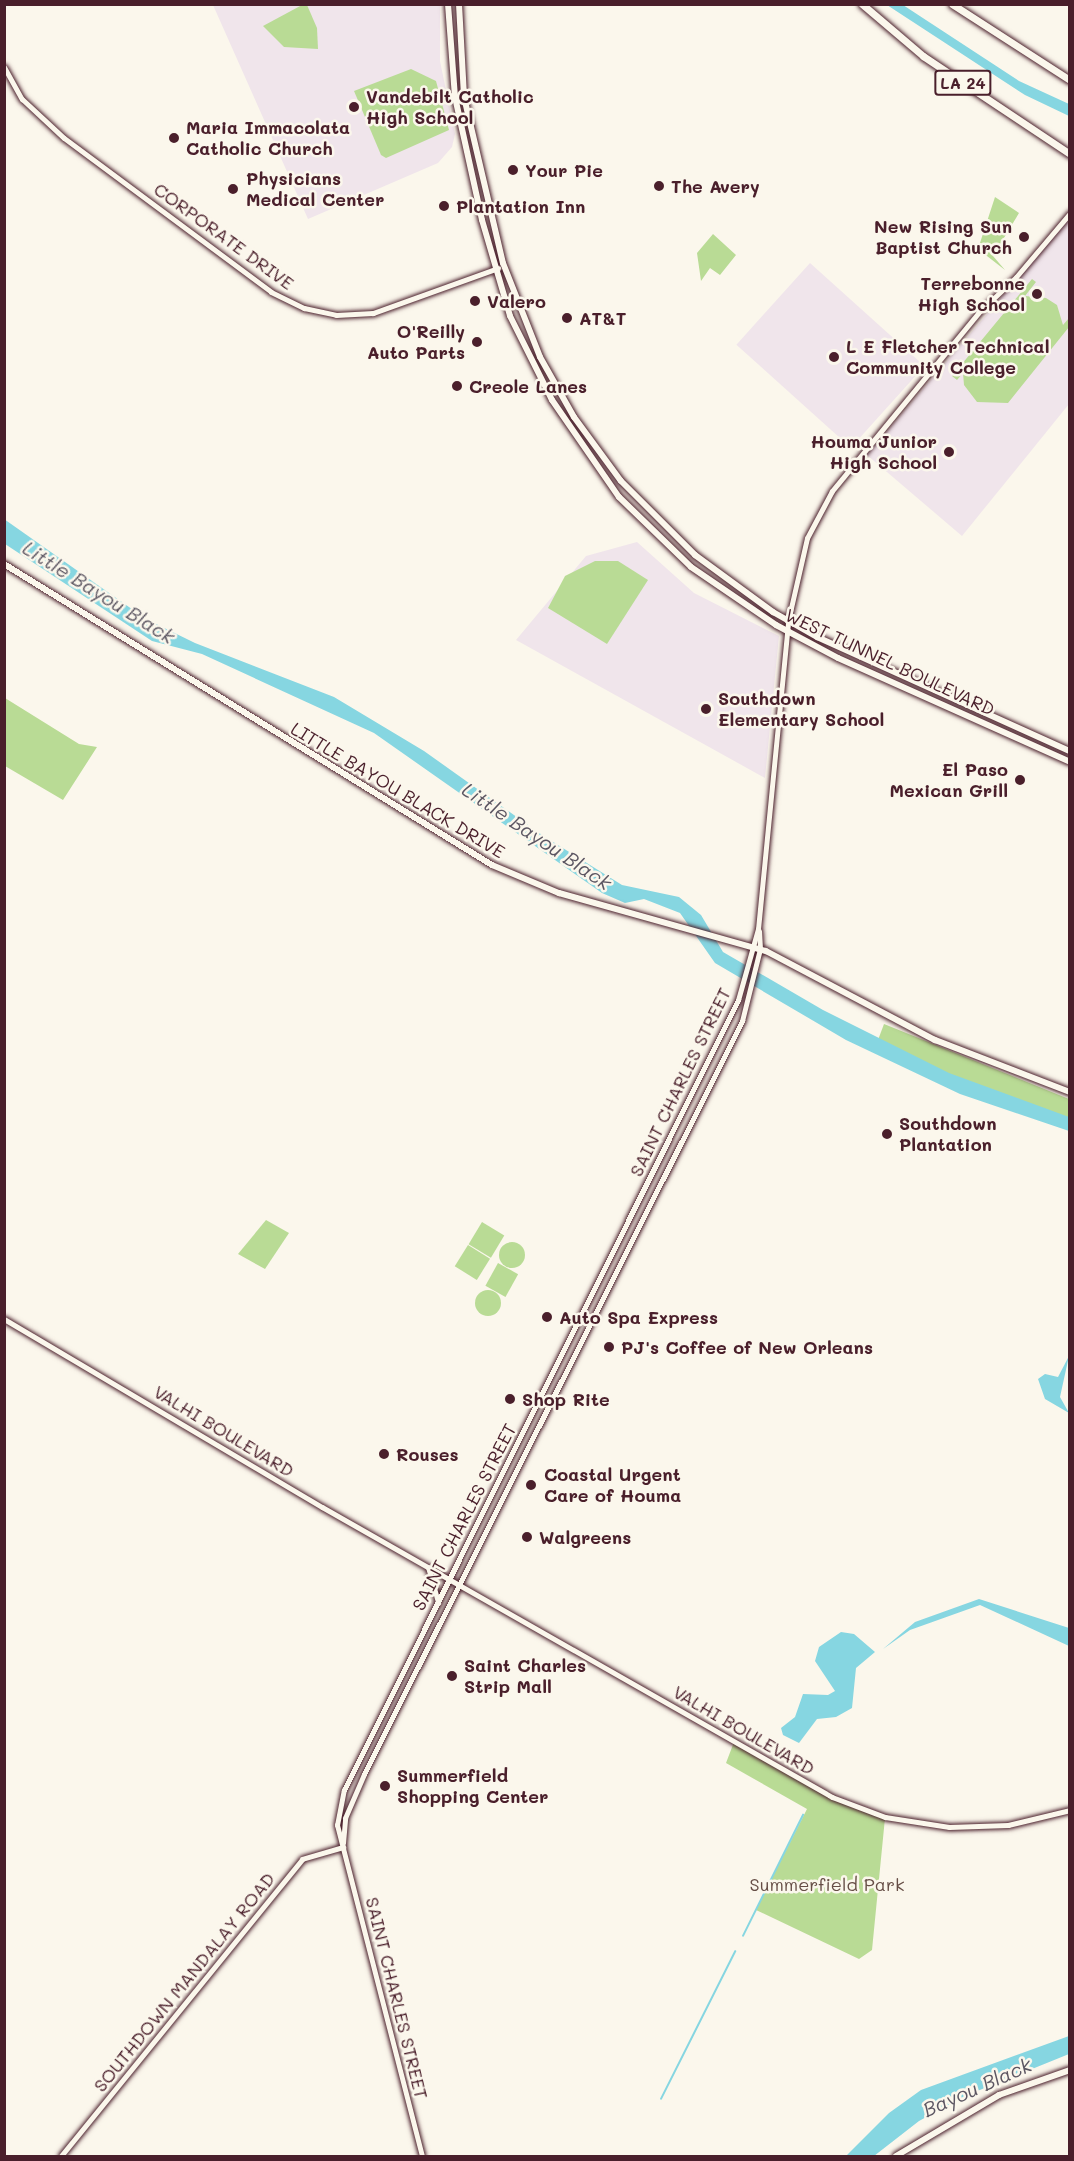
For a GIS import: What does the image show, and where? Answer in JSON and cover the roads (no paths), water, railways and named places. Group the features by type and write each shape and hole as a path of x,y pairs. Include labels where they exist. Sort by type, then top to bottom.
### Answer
{"main road":[{"name":"WEST TUNNEL BOULEVARD","path":"448,4 450,63 471,175 495,271 537,374 619,497 691,567 787,631 1070,762"},
{"name":"WEST TUNNEL BOULEVARD","path":"459,4 461,77 503,262 540,357 574,417 621,481 695,555 788,621 1070,751"},
{"name":"LA 24","path":"862,4 923,56 1070,154"},
{"path":"952,4 1070,80"},
{"path":"471,175 485,190"},
{"name":"LITTLE BAYOU BLACK DRIVE","path":"4,564 464,850 559,893 683,929 753,946 935,1040 1070,1092"},
{"path":"896,2157 999,2095 1070,2070"}],"street":[{"name":"CORPORATE DRIVE","path":"4,68 22,99 49,126 271,292 304,308 336,315 373,313 495,271 503,262"},
{"name":"SAINT CHARLES STREET","path":"422,2157 337,1825 344,1790 713,1055 745,980 758,929 788,621 801,555 832,491 978,313 1016,277 1070,213"},
{"path":"758,929 760,949"},
{"name":"SAINT CHARLES STREET","path":"342,1847 350,1806 742,1021 760,949"},
{"name":"VALHI BOULEVARD","path":"4,1319 428,1567 860,1809 918,1824 974,1828 1029,1821 1070,1810"},
{"path":"428,1567 438,1603"},
{"name":"SOUTHDOWN MANDALAY ROAD","path":"61,2157 302,1859 342,1847"}],"water":[{"path":"887,5 903,5 1019,81 1069,104 1069,116 1025,95"},
{"name":"Little Bayou Black","path":"4,519 146,619 195,643 334,697 424,751 542,835 622,885 679,897 701,915 723,952 823,1010 949,1073 1069,1117 1069,1131 960,1094 846,1040 715,963 680,913 644,899 625,903 602,893 374,733 202,654 152,641 5,544"},
{"path":"1069,1356 1060,1397 1069,1413 1045,1399 1038,1379 1045,1374 1058,1377"},
{"path":"979,1599 1069,1628 1069,1646 980,1605 910,1630 883,1649 915,1622"},
{"path":"841,1632 854,1634 875,1652 856,1668 852,1708 836,1717 817,1719 799,1743 783,1735 781,1728 795,1717 803,1694 828,1695 835,1691 815,1661 819,1647"},
{"name":"Bayou Black","path":"1069,2036 1069,2054 965,2096 919,2121 874,2156 846,2156 889,2113 921,2090"}],"waterway":[{"path":"743,1936 803,1815"},
{"path":"661,2099 735,1952"}],"place":[{"name":"Vandebilt Catholic High School","path":"354,107"},
{"name":"Maria Immacolata Catholic Church","path":"174,138"},
{"name":"Your Pie","path":"513,170"},
{"name":"The Avery","path":"659,186"},
{"name":"Physicians Medical Center","path":"233,189"},
{"name":"Plantation Inn","path":"444,206"},
{"name":"New Rising Sun Baptist Church","path":"1024,237"},
{"name":"Terrebonne High School","path":"1037,294"},
{"name":"Valero","path":"475,301"},
{"name":"AT&T","path":"567,318"},
{"name":"O'Reilly Auto Parts","path":"477,342"},
{"name":"L E Fletcher Technical Community College","path":"834,357"},
{"name":"Creole Lanes","path":"457,386"},
{"name":"Houma Junior High School","path":"949,452"},
{"name":"Southdown Elementary School","path":"706,709"},
{"name":"El Paso Mexican Grill","path":"1020,780"},
{"name":"Southdown Plantation","path":"887,1134"},
{"name":"Auto Spa Express","path":"547,1317"},
{"name":"PJ's Coffee of New Orleans","path":"609,1347"},
{"name":"Shop Rite","path":"510,1399"},
{"name":"Rouses","path":"384,1454"},
{"name":"Coastal Urgent Care of Houma","path":"531,1485"},
{"name":"Walgreens","path":"527,1537"},
{"name":"Saint Charles Strip Mall","path":"452,1676"},
{"name":"Summerfield Shopping Center","path":"385,1786"}],"park label":[{"name":"Summerfield Park","path":"827,1884"}]}
